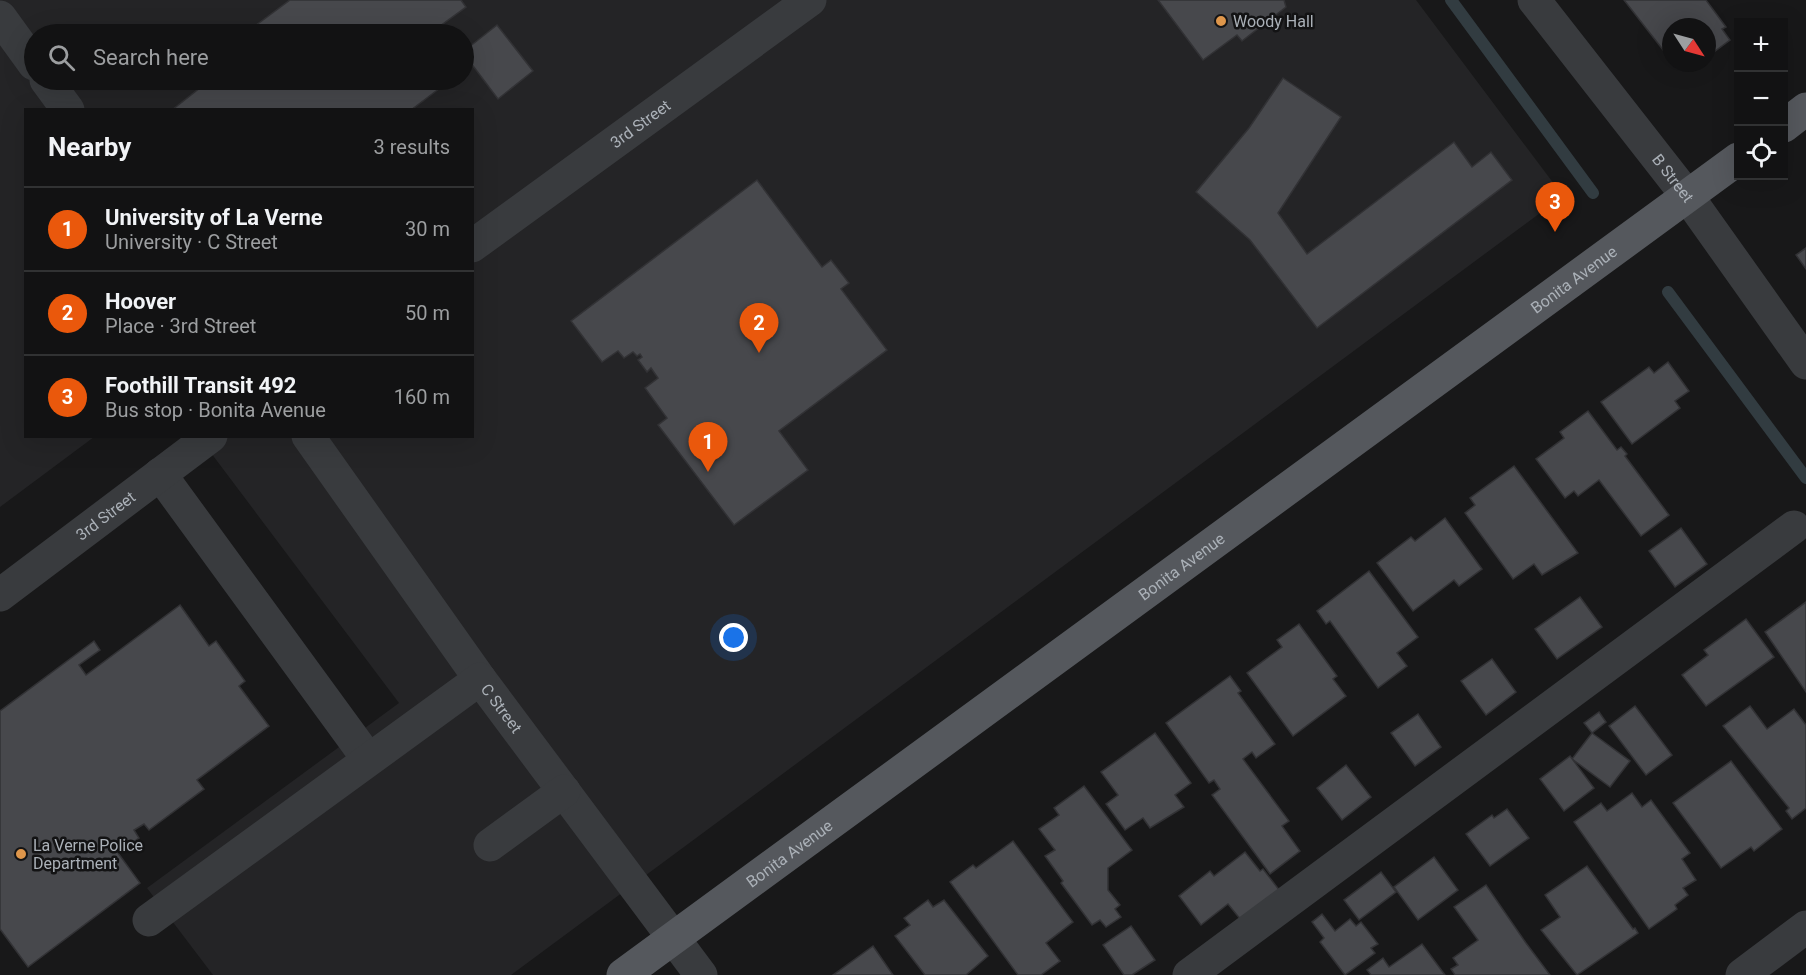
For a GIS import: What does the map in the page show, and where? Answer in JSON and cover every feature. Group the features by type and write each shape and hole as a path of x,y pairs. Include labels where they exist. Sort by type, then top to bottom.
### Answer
{"main road":[{"path":"1788,123 1806,109"},
{"name":"Bonita Avenue","path":"623,975 1734,162"}],"street":[{"name":"3rd Street","path":"474,245 810,0"},
{"name":"B Street","path":"1534,0 1688,197 1806,363"},
{"path":"0,17 24,50"},
{"path":"53,90 67,108"},
{"name":"3rd Street","path":"0,595 208,438"},
{"name":"C Street","path":"309,438 480,679 701,975"},
{"path":"160,474 368,759"},
{"path":"1189,975 1794,527"},
{"path":"149,920 480,679"},
{"path":"490,846 564,791"},
{"path":"1742,975 1806,927"}],"shaded area":[{"path":"0,0 1416,0 1563,196 511,975 213,975 147,888 399,703 200,438 474,438 474,108 24,108 24,438 93,438 0,507"}],"building":[{"path":"290,0 461,0 466,7 443,24 258,24"},
{"name":"Woody Hall","path":"1158,0 1284,0 1286,7 1242,41 1237,35 1203,60"},
{"path":"1624,0 1706,0 1726,27 1722,29 1730,40 1716,50 1716,18 1662,18 1662,49"},
{"path":"497,25 533,71 498,99 474,67 474,43"},
{"path":"1283,78 1341,117 1278,213 1307,254 1454,142 1472,167 1491,152 1512,180 1317,328 1250,240 1196,192 1249,128"},
{"path":"197,90 437,90 414,108 175,108"},
{"path":"757,180 822,267 831,260 849,283 841,289 887,350 779,431 808,470 734,525 658,425 667,418 645,388 658,378 651,368 647,372 638,360 642,357 640,354 637,356 633,352 624,358 618,351 602,362 571,321"},
{"path":"1806,248 1806,269 1796,255"},
{"path":"1668,362 1689,391 1675,401 1680,408 1632,444 1601,402 1649,367 1654,373"},
{"path":"1588,411 1617,450 1621,447 1627,454 1625,456 1669,515 1641,536 1599,480 1578,496 1574,491 1565,498 1536,459 1564,438 1560,432"},
{"path":"1514,466 1578,553 1542,575 1534,564 1513,579 1465,513 1475,505 1470,498"},
{"path":"1445,518 1482,569 1459,586 1454,580 1413,611 1377,563 1411,537 1415,541"},
{"path":"1681,528 1707,564 1675,587 1649,551"},
{"path":"1369,571 1418,637 1397,653 1407,666 1378,688 1330,621 1326,624 1317,611"},
{"path":"1580,597 1602,627 1557,659 1535,629"},
{"path":"1806,602 1806,692 1765,632"},
{"path":"180,605 209,646 216,641 245,681 239,686 269,726 197,780 204,789 149,830 144,824 134,830 139,838 118,853 140,883 28,967 0,929 0,711 94,641 100,650 79,665 86,675"},
{"path":"1746,619 1774,657 1706,706 1682,675 1708,655 1704,650"},
{"path":"1299,624 1337,676 1333,679 1346,696 1293,736 1247,673 1282,647 1277,640"},
{"path":"1492,659 1516,692 1486,715 1461,681"},
{"path":"1230,676 1241,691 1238,693 1275,744 1256,758 1252,752 1243,759 1289,821 1282,826 1300,851 1270,874 1212,795 1220,789 1214,780 1209,783 1166,723"},
{"path":"1635,706 1672,755 1646,775 1609,726"},
{"path":"1750,706 1767,729 1794,709 1806,725 1806,808 1792,819 1786,811 1789,808 1723,726"},
{"path":"1599,712 1606,722 1592,733 1584,723"},
{"path":"1418,714 1441,747 1415,766 1391,733"},
{"path":"1155,733 1191,783 1175,795 1184,807 1150,828 1143,818 1125,830 1106,804 1118,795 1101,772"},
{"path":"1592,733 1630,761 1610,787 1572,759"},
{"path":"1570,756 1594,788 1564,811 1540,779"},
{"path":"1731,761 1782,829 1754,851 1751,847 1721,868 1673,803"},
{"path":"1346,765 1371,797 1342,820 1317,788"},
{"path":"1084,786 1132,850 1108,868 1108,890 1120,905 1115,909 1121,917 1106,927 1100,920 1092,925 1061,883 1063,881 1045,856 1055,850 1039,829 1059,815 1054,808"},
{"path":"1632,793 1642,807 1651,800 1690,853 1682,859 1696,880 1683,888 1688,895 1675,905 1677,909 1649,929 1574,822 1601,803 1607,811"},
{"path":"1507,809 1529,838 1490,866 1466,834 1492,815 1494,818"},
{"path":"1013,841 1073,922 1046,943 1060,961 1041,975 1018,975 950,882 973,865 976,868"},
{"path":"1245,852 1260,871 1263,869 1280,891 1241,920 1228,904 1201,925 1179,896 1210,871 1214,876"},
{"path":"1434,857 1458,890 1418,920 1394,887"},
{"path":"1587,866 1638,933 1577,975 1541,930 1560,917 1545,895"},
{"path":"1381,872 1396,892 1359,920 1344,900"},
{"path":"1486,885 1550,975 1455,975 1451,969 1458,965 1453,958 1478,940 1454,907"},
{"path":"928,900 933,907 944,900 988,956 966,975 925,975 895,936 910,925 904,918"},
{"path":"1322,914 1335,931 1350,919 1356,926 1361,922 1378,944 1371,948 1375,953 1345,975 1320,942 1324,938 1312,922"},
{"path":"1131,926 1155,960 1132,975 1124,975 1103,945"},
{"path":"1422,944 1445,975 1371,975 1367,970 1383,958 1389,967"},
{"path":"873,946 893,975 833,975"}],"waterway":[{"path":"1451,0 1593,193"},
{"path":"1668,292 1806,478"}],"place":[{"name":"Woody Hall","path":"1221,21"},
{"name":"Foothill Transit 492","path":"1555,232"},
{"name":"Hoover","path":"759,353"},
{"name":"University of La Verne","path":"708,472"},
{"name":"La Verne Police Department","path":"21,854"}]}
